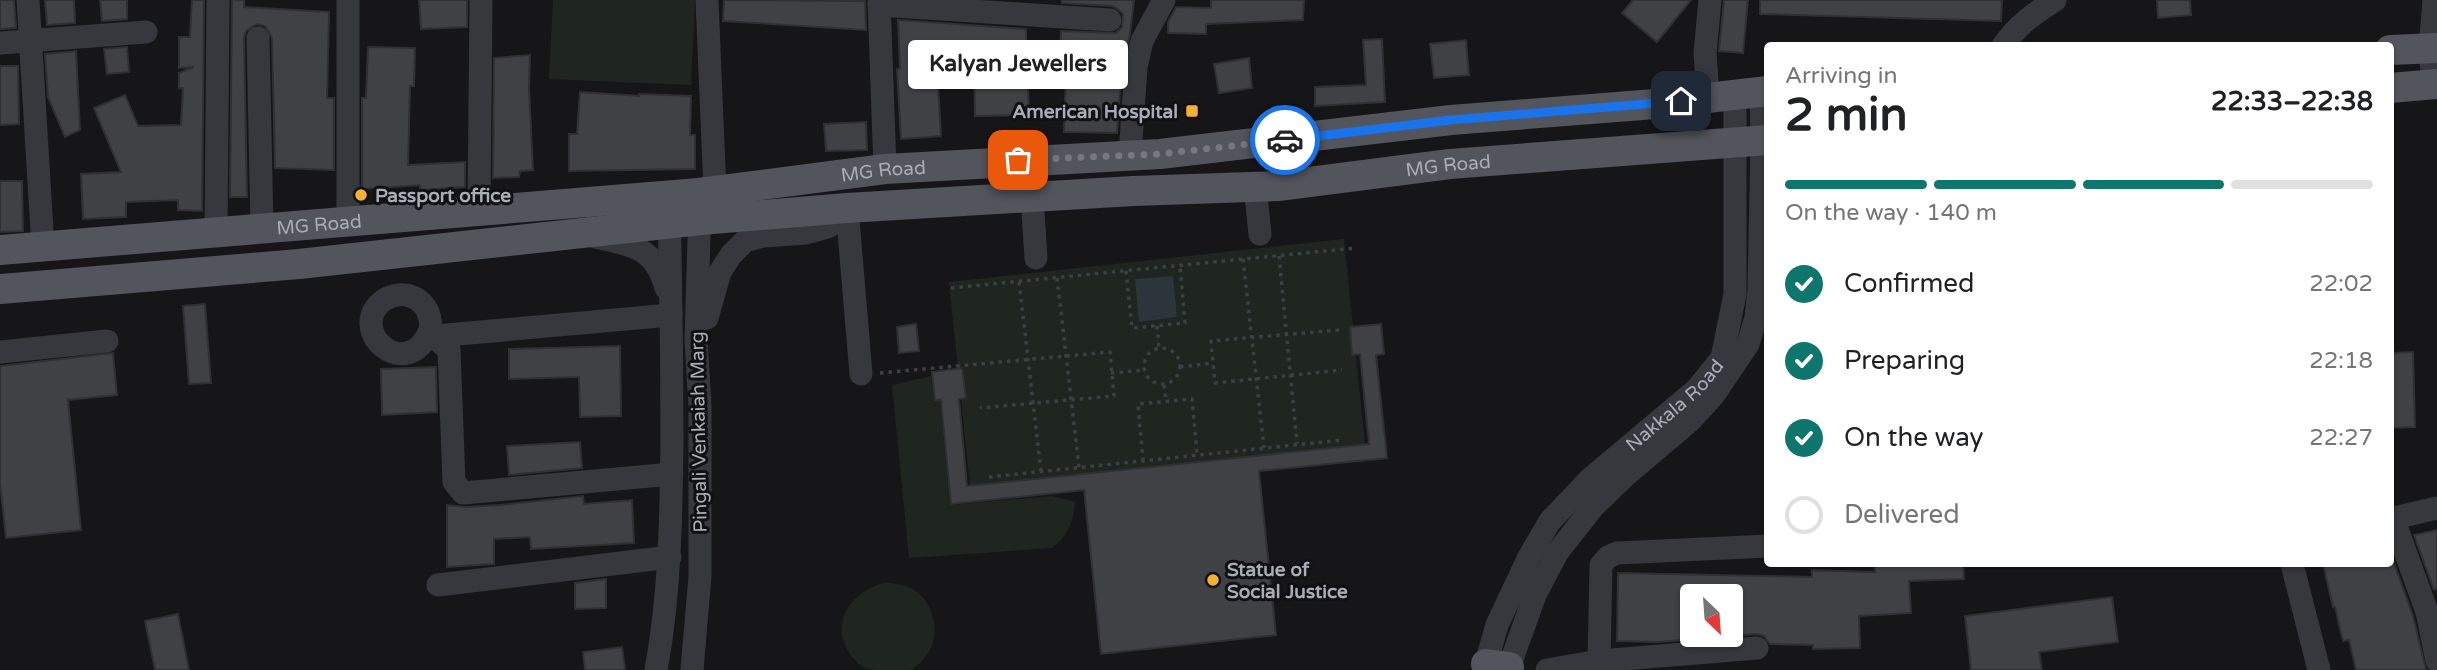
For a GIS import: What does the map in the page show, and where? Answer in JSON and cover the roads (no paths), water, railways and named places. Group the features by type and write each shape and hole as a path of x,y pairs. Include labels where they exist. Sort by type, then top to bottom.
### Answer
{"main road":[{"path":"2394,50 2433,49"},
{"path":"2394,88 2435,85"},
{"name":"MG Road","path":"0,289 299,264 582,233 705,202 884,169 1130,155 1281,141 1451,120 1655,104 1743,93"},
{"name":"MG Road","path":"705,202 847,208 1278,186 1450,164 1755,141"},
{"name":"MG Road","path":"0,250 479,210 669,210"}],"street":[{"path":"27,0 43,248"},
{"path":"216,232 218,0"},
{"path":"348,0 348,221"},
{"path":"479,210 481,0"},
{"name":"Pingali Venkaiah Marg","path":"692,670 700,576 700,406 696,340 705,202 707,0"},
{"path":"1130,155 1136,67 1142,41 1164,0"},
{"name":"Nakkala Road","path":"1497,668 1557,553 1593,507 1698,413 1731,372 1748,344 1756,318 1759,290 1755,141 1743,93 1705,53 1710,0"},
{"path":"2007,42 2028,18 2055,0"},
{"path":"2434,0 2435,85"},
{"path":"884,169 879,3 1110,20"},
{"path":"0,43 146,32"},
{"path":"258,38 262,227"},
{"path":"1255,186 1260,234"},
{"path":"1032,197 1036,258"},
{"path":"696,340 709,314 720,272 731,255 745,241 763,236 806,233 828,227 847,208"},
{"path":"847,208 861,374"},
{"name":"Pingali Venkaiah Marg","path":"656,670 669,586 670,557 672,474 669,210"},
{"path":"582,233 633,245 644,252 659,265 671,310 433,333 449,351 454,482 463,493 672,474"},
{"path":"0,352 107,341"},
{"path":"2394,519 2437,508"},
{"path":"2394,524 2427,612 2437,661"},
{"path":"1599,661 1601,565 1608,557 1617,553 1764,546"},
{"path":"438,585 670,557"},
{"path":"2293,567 2319,670"},
{"path":"1547,670 1599,661 1757,648"}],"place":[{"name":"American Hospital","path":"1192,111"},
{"name":"Kalyan Jewellers","path":"1018,160"},
{"name":"Passport office","path":"361,195"},
{"name":"Statue of Social Justice","path":"1213,580"}]}
